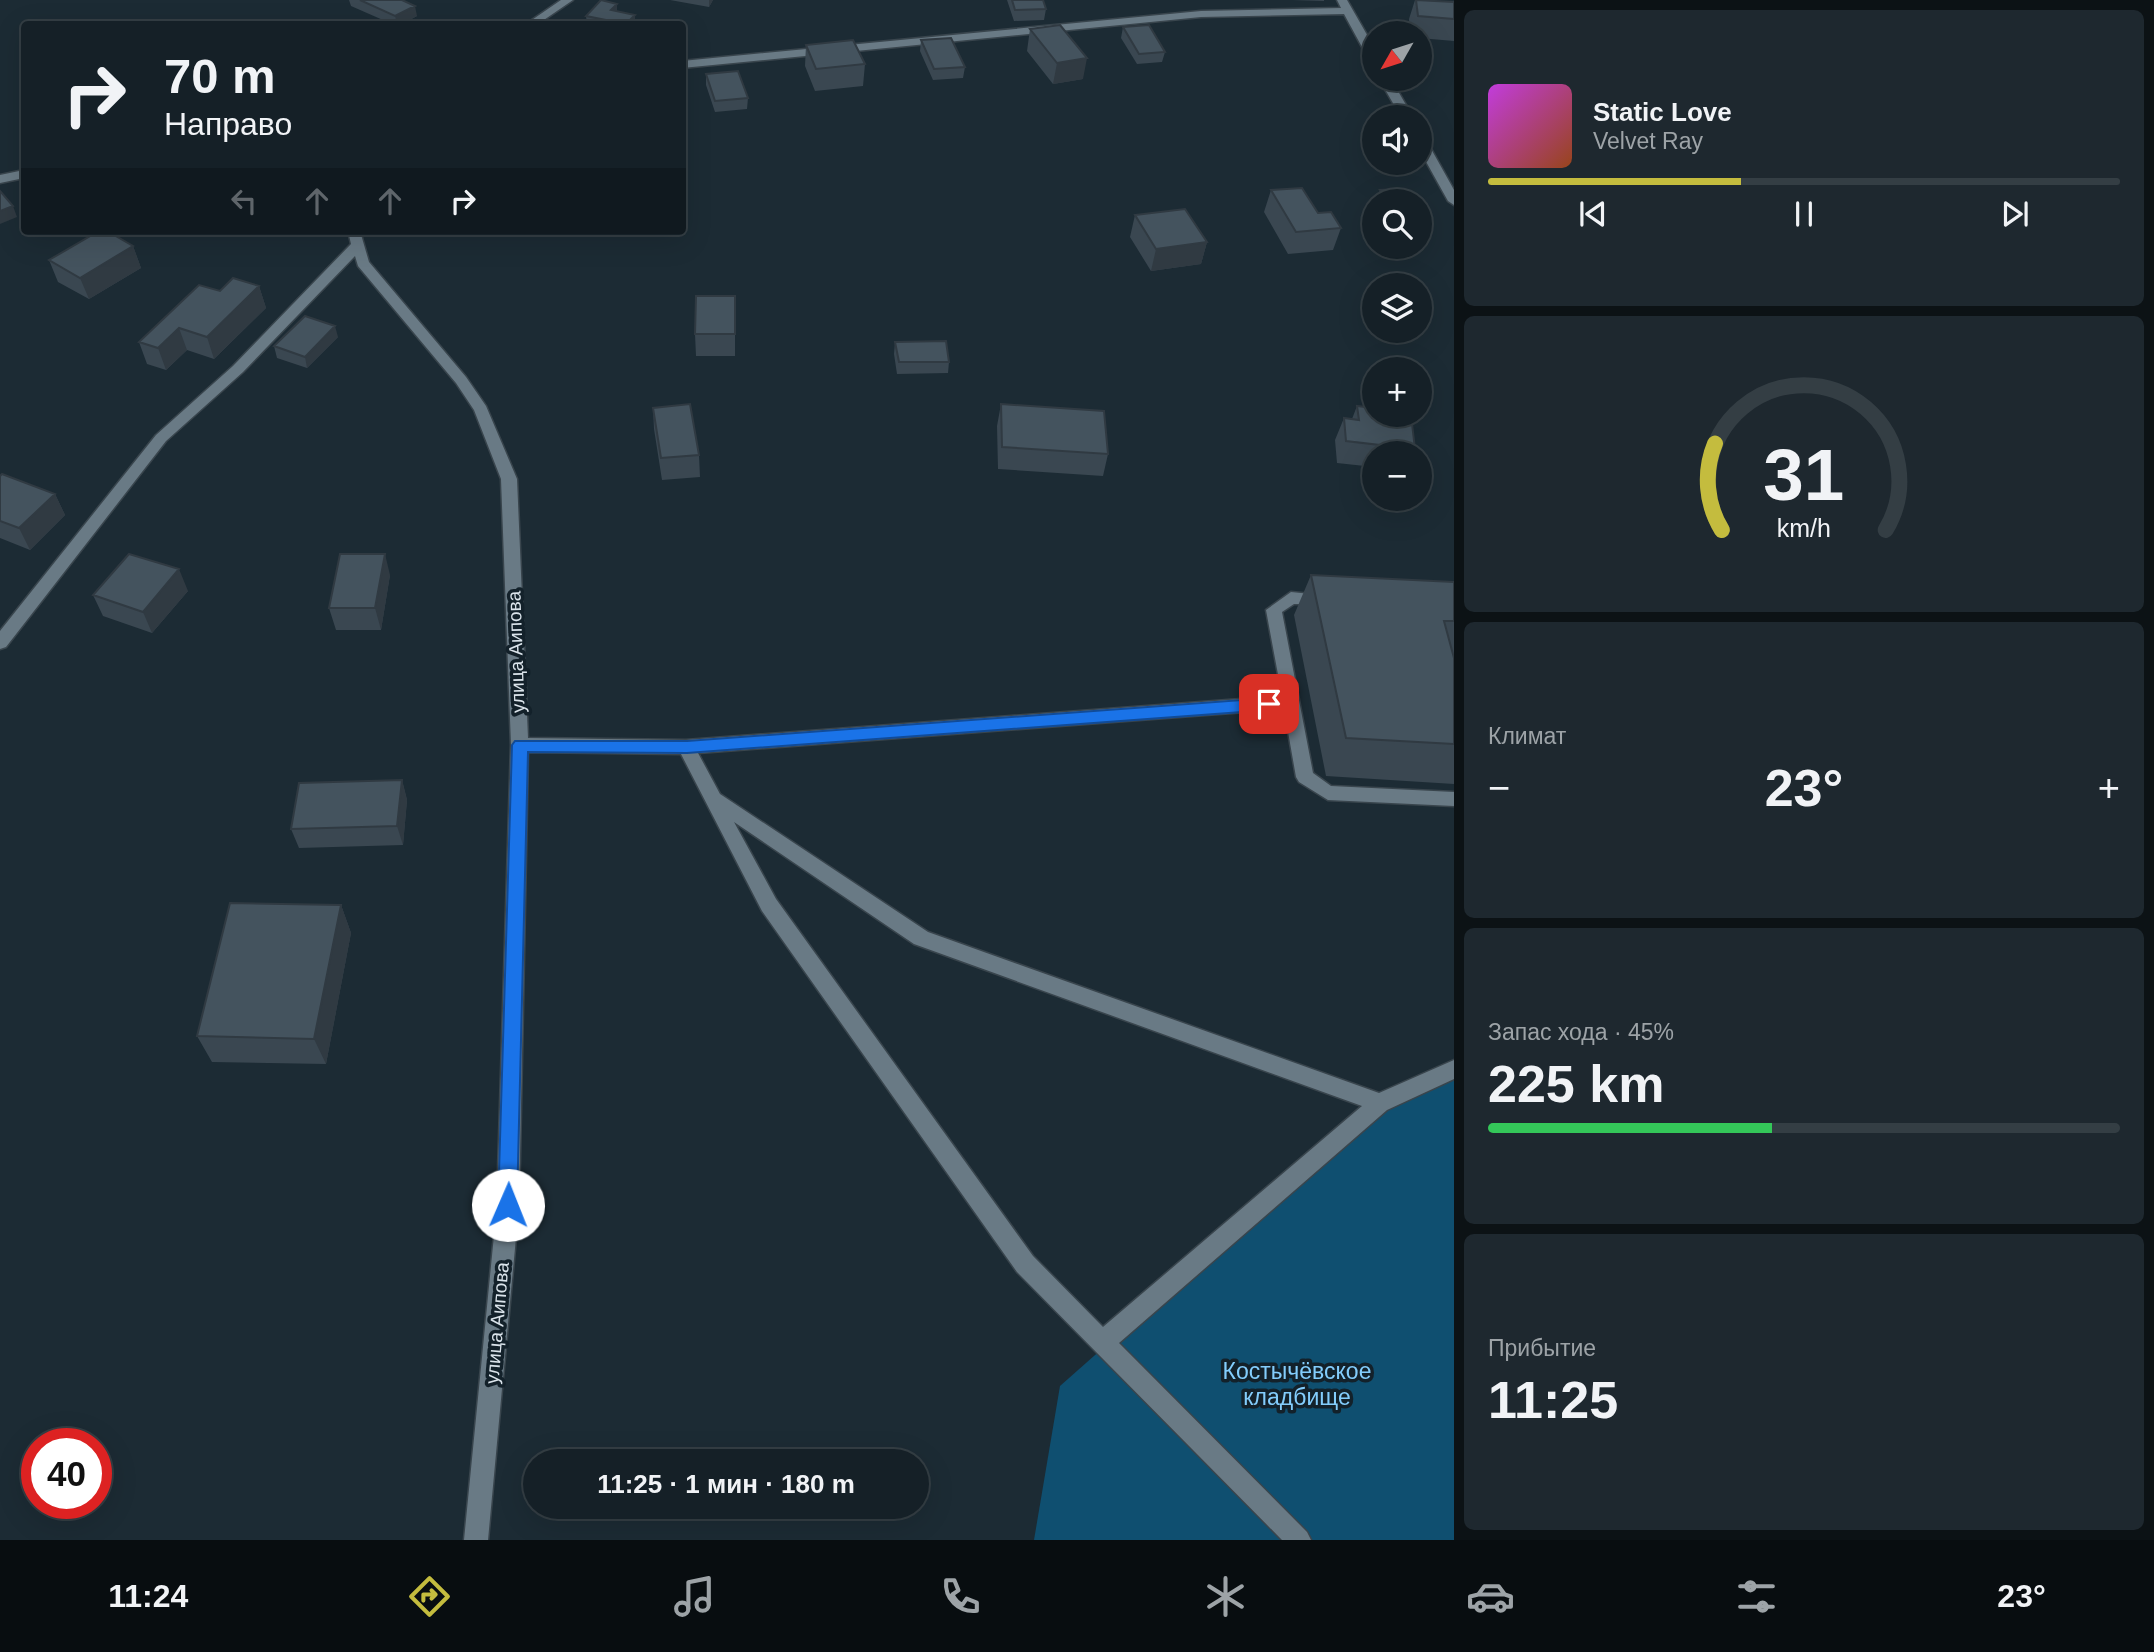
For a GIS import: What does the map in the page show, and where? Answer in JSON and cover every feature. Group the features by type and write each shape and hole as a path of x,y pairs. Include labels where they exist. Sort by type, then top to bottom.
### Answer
{"street":[{"path":"536,21 568,0"},
{"path":"686,65 1201,14 1345,5 1362,36"},
{"path":"1432,157 1449,182 1454,201"},
{"path":"0,179 21,175"},
{"path":"0,643 161,438 238,369 356,238"},
{"name":"улица Аипова","path":"356,238 362,263 446,361 481,409 509,479 520,745 508,1205 476,1540"},
{"path":"1344,601 1291,598 1274,610 1306,777 1328,793 1454,799"},
{"path":"520,745 687,747 1291,702"},
{"path":"687,747 769,905 1025,1264 1299,1540"},
{"path":"713,799 921,938 1380,1103"},
{"path":"1103,1342 1380,1103 1454,1069"}],"green space":[{"name":"Костычёвское кладбище","path":"1454,1069 1454,1540 1034,1540 1060,1386 1380,1103"}],"building":[{"path":"360,0 402,0 415,6 395,16"},
{"path":"601,0 617,4 611,10 635,15 629,21 586,16"},
{"path":"1012,0 1043,0 1046,9 1015,10"},
{"path":"1416,0 1454,2 1454,19 1418,16"},
{"path":"1060,25 1087,58 1057,63 1030,29"},
{"path":"1149,25 1165,52 1139,54 1123,27"},
{"path":"951,38 965,67 934,69 921,40"},
{"path":"853,40 865,64 816,69 806,45"},
{"path":"738,71 748,98 715,101 706,74"},
{"path":"1302,188 1318,213 1331,212 1341,228 1296,232 1271,190"},
{"path":"0,191 13,206 0,211"},
{"path":"1185,209 1207,242 1156,249 1135,215"},
{"path":"92,235 114,235 133,246 80,278 49,260"},
{"path":"233,278 259,286 207,337 179,328 158,348 139,342 199,285 220,291"},
{"path":"696,296 735,296 735,334 695,334"},
{"path":"305,316 335,326 305,357 274,346"},
{"path":"946,341 949,362 899,362 895,342"},
{"path":"690,404 699,455 661,458 653,408"},
{"path":"1001,404 1104,411 1108,454 1002,447"},
{"path":"1357,406 1362,407 1362,427 1412,427 1414,441 1346,441 1344,418 1359,420"},
{"path":"2,474 55,494 19,528 0,521"},
{"path":"129,554 179,569 143,612 93,595"},
{"path":"340,554 385,554 375,608 329,608"},
{"path":"1311,575 1454,582 1454,621 1444,621 1454,658 1454,744 1346,738"},
{"path":"402,780 397,826 291,829 299,783"},
{"path":"230,903 341,905 314,1039 197,1036"}],"route":[{"path":"508,1205 520,745 687,747 1269,704"}]}
